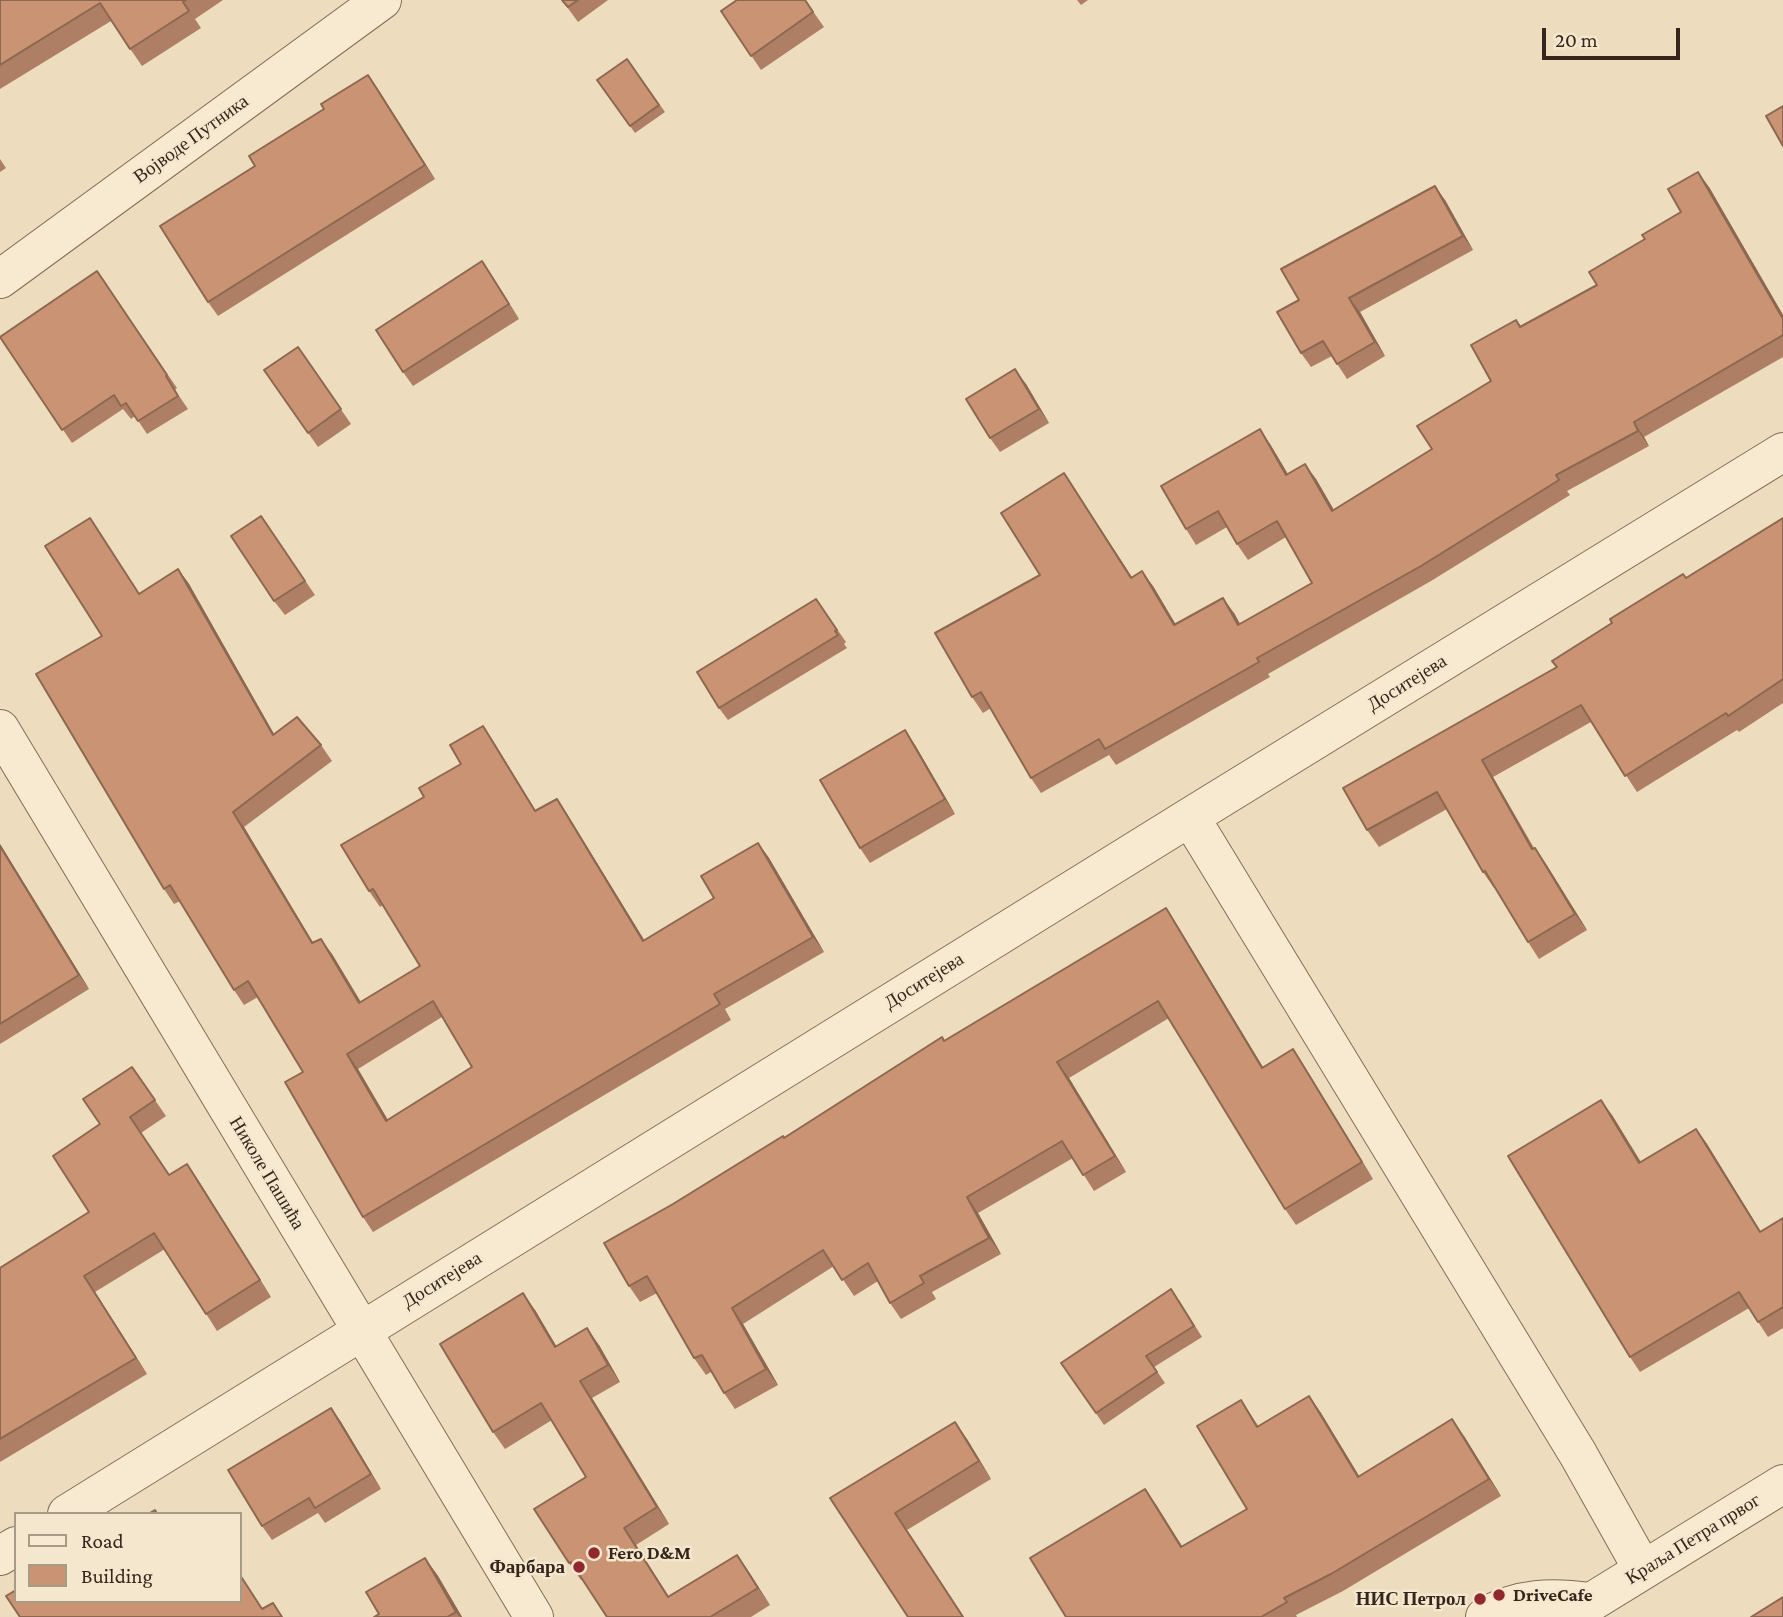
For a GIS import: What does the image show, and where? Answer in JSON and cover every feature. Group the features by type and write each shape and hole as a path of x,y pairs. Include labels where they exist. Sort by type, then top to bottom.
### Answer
{"street":[{"name":"Војводе Путника","path":"0,279 382,0"},
{"name":"Доситејева","path":"70,1512 361,1329 1783,452"},
{"name":"Николе Пашића","path":"0,729 534,1617"},
{"path":"1190,817 1578,1454 1643,1570"},
{"name":"Краља Петра првог","path":"1578,1610 1783,1484"},
{"path":"1485,1617 1497,1609 1534,1599 1558,1598 1578,1610"}],"building":[{"path":"0,0 186,0 183,2 189,11 130,49 100,3 0,65"},
{"path":"562,0 578,0 568,7"},
{"path":"737,0 805,0 813,12 751,56 721,11"},
{"path":"627,59 659,105 630,126 597,80"},
{"path":"368,75 425,165 208,302 160,226 255,166 249,156 324,109 321,104"},
{"path":"1783,106 1783,146 1766,116"},
{"path":"1698,172 1783,319 1783,335 1634,422 1638,431 1556,475 1559,480 1421,566 1257,658 1259,662 1105,749 1099,739 1031,778 981,692 972,697 935,633 1040,575 1001,513 1064,473 1131,578 1142,571 1174,625 1223,598 1238,625 1312,583 1277,521 1237,544 1218,511 1186,529 1161,486 1260,429 1286,475 1305,464 1332,511 1432,449 1417,426 1491,381 1471,345 1516,320 1520,327 1597,285 1589,272 1645,239 1642,235 1681,212 1668,189"},
{"path":"1435,186 1463,236 1349,298 1375,342 1337,364 1323,341 1301,353 1277,312 1299,300 1281,269"},
{"path":"482,261 509,304 403,372 376,330"},
{"path":"97,271 167,375 178,396 138,421 126,403 121,406 114,395 62,430 0,337"},
{"path":"298,347 341,409 308,433 264,370"},
{"path":"1015,369 1039,409 990,438 966,399"},
{"path":"261,516 305,581 274,601 231,536"},
{"path":"90,518 139,594 178,569 273,735 297,717 321,745 233,812 312,943 321,939 359,1003 420,966 373,889 369,891 341,845 424,797 419,788 461,764 450,745 483,726 535,811 557,799 643,941 714,898 701,876 758,843 813,937 714,994 720,1004 363,1217 285,1082 303,1072 248,981 234,990 170,885 164,889 36,674 102,636 45,546","holes":["433,1001 472,1067 386,1121 347,1054"]},
{"path":"1783,518 1783,679 1728,716 1726,713 1625,776 1581,705 1482,760 1532,849 1535,848 1575,914 1528,942 1485,871 1483,872 1437,792 1367,830 1343,788 1557,667 1552,661 1612,623 1610,619 1683,574 1686,578"},
{"path":"816,599 838,635 719,708 697,672"},
{"path":"905,730 945,799 860,848 820,780"},
{"path":"0,846 79,975 0,1024"},
{"path":"1166,908 1262,1068 1293,1049 1362,1162 1285,1209 1158,1001 1057,1062 1115,1156 1083,1175 1062,1141 967,1197 989,1238 920,1276 924,1283 890,1303 868,1263 842,1280 823,1250 732,1308 766,1369 724,1393 702,1355 694,1358 647,1276 629,1286 604,1243 783,1136 784,1138 942,1037 944,1041"},
{"path":"132,1067 155,1100 130,1117 169,1175 187,1164 260,1280 206,1314 154,1233 84,1276 136,1358 0,1439 0,1268 89,1212 53,1156 100,1124 83,1099"},
{"path":"1601,1100 1639,1163 1696,1129 1760,1232 1783,1218 1783,1307 1758,1322 1739,1292 1630,1357 1508,1156"},
{"path":"1171,1289 1194,1326 1146,1356 1157,1372 1096,1413 1061,1363"},
{"path":"523,1293 555,1347 587,1328 608,1365 580,1381 657,1507 624,1528 668,1597 737,1555 758,1588 710,1617 607,1617 534,1509 586,1477 541,1403 493,1432 440,1344"},
{"path":"1309,1396 1358,1477 1452,1419 1489,1479 1331,1574 1284,1598 1287,1602 1261,1617 1066,1617 1030,1558 1145,1489 1181,1547 1247,1509 1197,1426 1241,1400 1257,1427"},
{"path":"331,1408 371,1474 315,1508 309,1498 262,1526 228,1470"},
{"path":"955,1422 979,1461 895,1513 963,1617 908,1617 830,1498"},
{"path":"425,1558 456,1612 447,1617 374,1617 379,1614 366,1592"},
{"path":"242,1578 262,1609 273,1603 282,1617 20,1617 6,1596 14,1591 14,1603 242,1603"},
{"path":"1783,1597 1783,1617 1751,1617"}],"place":[{"name":"Fero D&M","path":"594,1553"},
{"name":"Фарбара","path":"579,1567"},
{"name":"DriveCafe","path":"1499,1595"},
{"name":"НИС Петрол","path":"1480,1599"}]}
